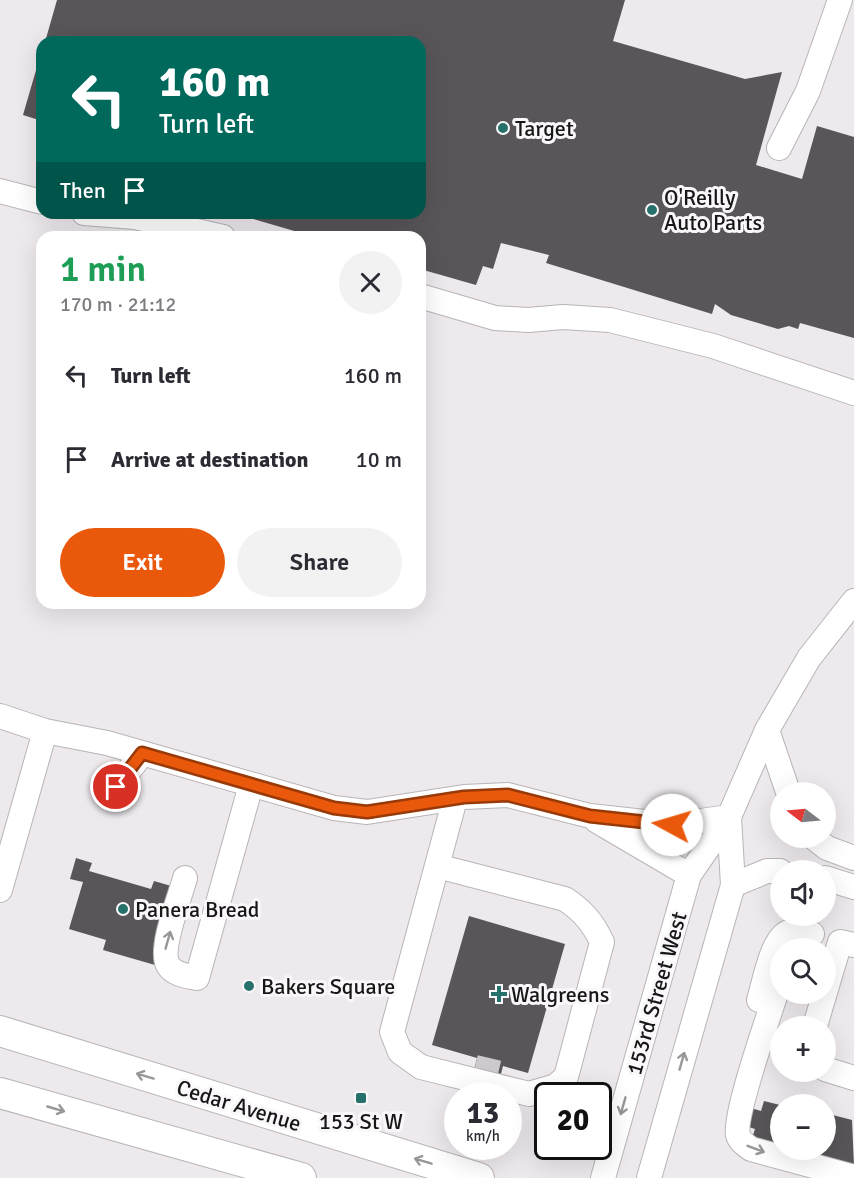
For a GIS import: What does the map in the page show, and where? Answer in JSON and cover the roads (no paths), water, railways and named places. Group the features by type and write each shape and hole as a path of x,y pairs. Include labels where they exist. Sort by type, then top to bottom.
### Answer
{"main road":[{"name":"Cedar Avenue","path":"0,1031 479,1178"},
{"path":"0,1093 301,1178"}],"street":[{"path":"779,148 808,91 840,0"},
{"path":"0,191 36,200"},
{"path":"144,219 197,231"},
{"path":"426,298 495,318 528,320 563,317 610,320 713,346 854,393"},
{"name":"153rd Street West","path":"603,1178 689,875 729,817 768,730 809,658 854,601"},
{"path":"0,716 45,731 142,753 334,808 367,812 455,799 508,795 590,816 672,825 729,817"},
{"path":"768,730 785,782"},
{"path":"0,890 45,731"},
{"path":"116,787 142,753"},
{"path":"185,878 165,951 168,965 176,973 197,978 252,785"},
{"path":"437,866 565,899 580,909 594,924 602,942 566,1077 556,1086 529,1094 421,1067 400,1052 392,1032 455,799"},
{"path":"590,816 689,875"},
{"name":"153rd Street West","path":"649,1178 733,885 729,817"},
{"path":"827,848 854,858"},
{"path":"733,885 770,871"},
{"path":"836,881 854,887"},
{"path":"819,1016 847,944 797,930 784,934 775,948 736,1079 734,1109 738,1133 741,1141 751,1149 854,1177"},
{"path":"798,938 812,934"},
{"path":"738,1125 773,1004"},
{"path":"440,1071 453,1061 475,1067"},
{"path":"836,1072 854,1077"},
{"path":"501,1073 536,1082 566,1077"}],"tunnel":[{"path":"475,1067 501,1073"}],"place":[{"name":"Target","path":"503,128"},
{"name":"O'Reilly Auto Parts","path":"652,210"},
{"name":"Panera Bread","path":"123,909"},
{"name":"Bakers Square","path":"249,986"},
{"name":"Walgreens","path":"499,994"},
{"name":"153 St W","path":"361,1098"}]}
